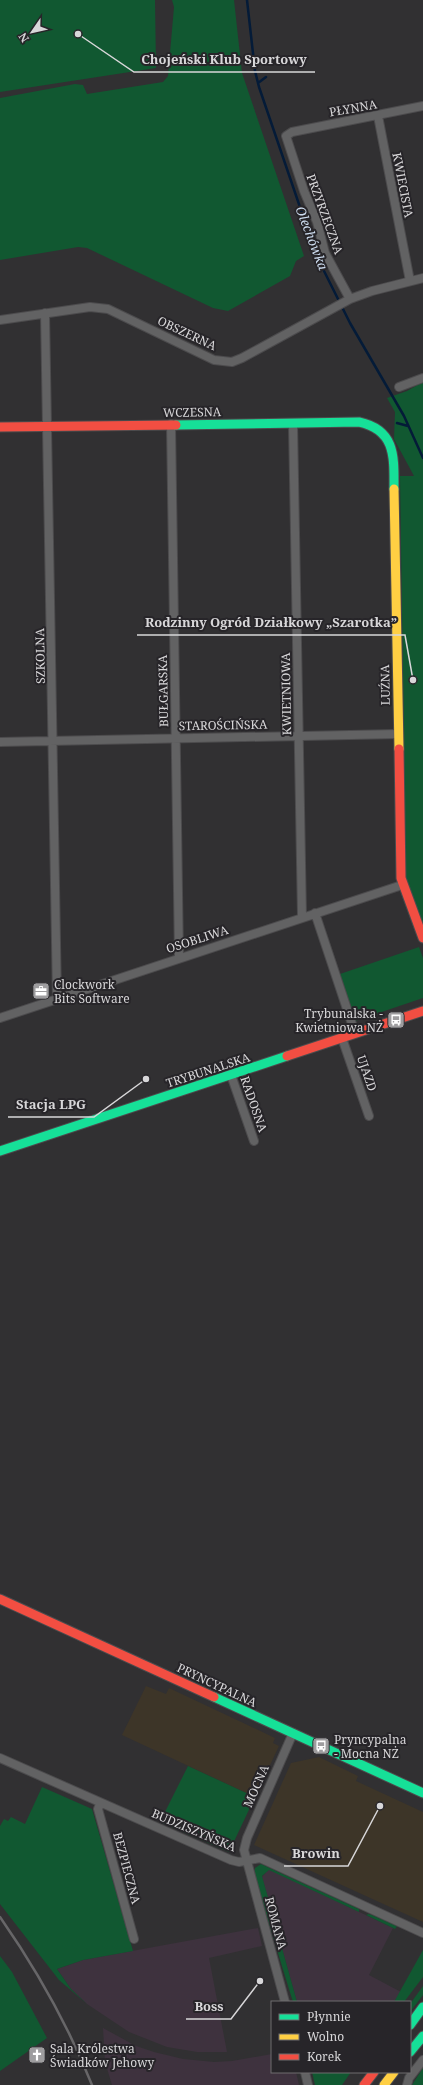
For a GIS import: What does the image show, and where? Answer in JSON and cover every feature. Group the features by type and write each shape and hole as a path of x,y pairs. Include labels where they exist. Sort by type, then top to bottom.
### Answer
{"street":[{"name":"PŁYNNA","path":"287,134 423,106"},
{"name":"KWIECISTA","path":"378,116 410,281"},
{"name":"PRZYRZECZNA","path":"287,134 286,139 317,222 325,253 348,301"},
{"name":"OBSZERNA","path":"0,320 90,307 108,309 214,360 225,362 242,358 348,301 372,291 423,278"},
{"name":"SZKOLNA","path":"45,313 58,999"},
{"path":"399,387 423,378"},
{"name":"WCZESNA","path":"0,427 359,422 371,424 382,430"},
{"name":"KWIETNIOWA","path":"293,423 302,917"},
{"name":"BUŁGARSKA","path":"171,424 179,958"},
{"name":"LUŹNA","path":"382,430 390,442 394,478 402,885 423,938"},
{"name":"STAROŚCIŃSKA","path":"0,742 398,734"},
{"name":"OSOBLIWA","path":"0,1018 402,885"},
{"path":"316,913 355,1033"},
{"name":"TRYBUNALSKA","path":"0,1151 423,1011"},
{"name":"UJAZD","path":"342,1038 369,1116"},
{"name":"RADOSNA","path":"231,1075 254,1141"},
{"name":"PRYNCYPALNA","path":"0,1599 423,1793"},
{"name":"MOCNA","path":"244,1850 247,1838 293,1733"},
{"name":"BUDZISZYŃSKA","path":"0,1758 100,1804 231,1860 239,1862 247,1859 260,1858 423,1933"},
{"name":"BEZPIECZNA","path":"100,1804 98,1809 134,1939"},
{"name":"ROMANA","path":"244,1850 285,2001"},
{"path":"411,2023 423,2007"},
{"path":"411,2051 423,2036"},
{"path":"407,2085 409,2078 423,2060"},
{"path":"305,2073 308,2085"},
{"path":"364,2085 373,2073"},
{"path":"384,2085 393,2073"}],"shaded area":[{"path":"146,1686 166,1694 169,1688 275,1738 273,1743 279,1746 255,1797 122,1735"},
{"path":"319,1757 358,1776 356,1781 423,1812 423,1922 254,1845 291,1763"},
{"path":"269,1869 393,1928 369,1975 401,1992 395,2001 297,2001 262,1877"},
{"path":"258,1928 262,1946 209,1958 227,2052 197,2052 167,2047 129,2032 87,2004 71,1989 57,1969 83,1960"},
{"path":"103,2028 136,2046 183,2059 214,2062 232,2061 271,2054 271,2073 296,2073 299,2085 112,2085 105,2062"}],"green space":[{"path":"0,0 155,0 156,68 0,92"},
{"path":"172,0 234,0 242,73 304,256 296,261 290,276 228,311 213,308 87,248 78,247 0,260 0,98 75,84 83,85 87,94 163,82 168,76 174,7"},
{"path":"423,382 423,929 406,883 400,476 414,476 394,439 395,412 387,398 407,391"},
{"path":"419,947 423,958 423,998 355,1021 340,974"},
{"path":"188,1766 255,1797 229,1852 160,1822"},
{"path":"42,1787 92,1809 133,1951 83,1960 57,1969 71,1989 87,2004 59,1980 0,1904 0,1826 4,1819 8,1821 11,1817 25,1824"},
{"path":"261,1864 359,1909 359,1912 269,1870 262,1876 297,2001 293,2001 254,1875 255,1868"},
{"path":"369,1914 397,1926 395,1929 366,1915"},
{"path":"423,1950 423,1977 405,2001 395,2001"},
{"path":"0,1956 12,1972 47,2038 0,2071"},
{"path":"423,1986 423,1995 411,2011 411,2003"},
{"path":"423,2068 423,2085 412,2085"},
{"path":"312,2073 350,2073 342,2085 315,2085"}],"waterway":[{"name":"Olechówka","path":"247,0 255,71 259,87 317,257 350,323 404,416 423,458"},
{"path":"258,83 266,77"},
{"path":"397,423 408,426"}],"railway":[{"path":"0,1917 27,1957 51,1998 73,2041 92,2085"}],"traffic: fast":[{"path":"176,425 359,422 380,431 386,438 393,456 394,489"},
{"path":"0,1151 287,1056"},
{"path":"214,1697 423,1793"},
{"path":"411,2024 423,2007"},
{"path":"411,2051 423,2036"}],"traffic: slow":[{"path":"394,489 399,749"},
{"path":"384,2085 393,2073"}],"traffic: jam":[{"path":"0,427 176,425"},
{"path":"399,749 401,878 423,938"},
{"path":"287,1056 423,1011"},
{"path":"0,1599 214,1697"},
{"path":"364,2085 373,2073"}],"place":[{"name":"Chojeński Klub Sportowy","path":"78,34"},
{"name":"Rodzinny Ogród Działkowy „Szarotka”","path":"413,680"},
{"name":"Clockwork Bits Software","path":"41,991"},
{"name":"Trybunalska - Kwietniowa NŻ","path":"396,1020"},
{"name":"Stacja LPG","path":"146,1079"},
{"name":"Pryncypalna - Mocna NŻ","path":"321,1746"},
{"name":"Browin","path":"380,1806"},
{"name":"Boss","path":"260,1981"},
{"name":"Sala Królestwa Świadków Jehowy","path":"37,2055"}]}
